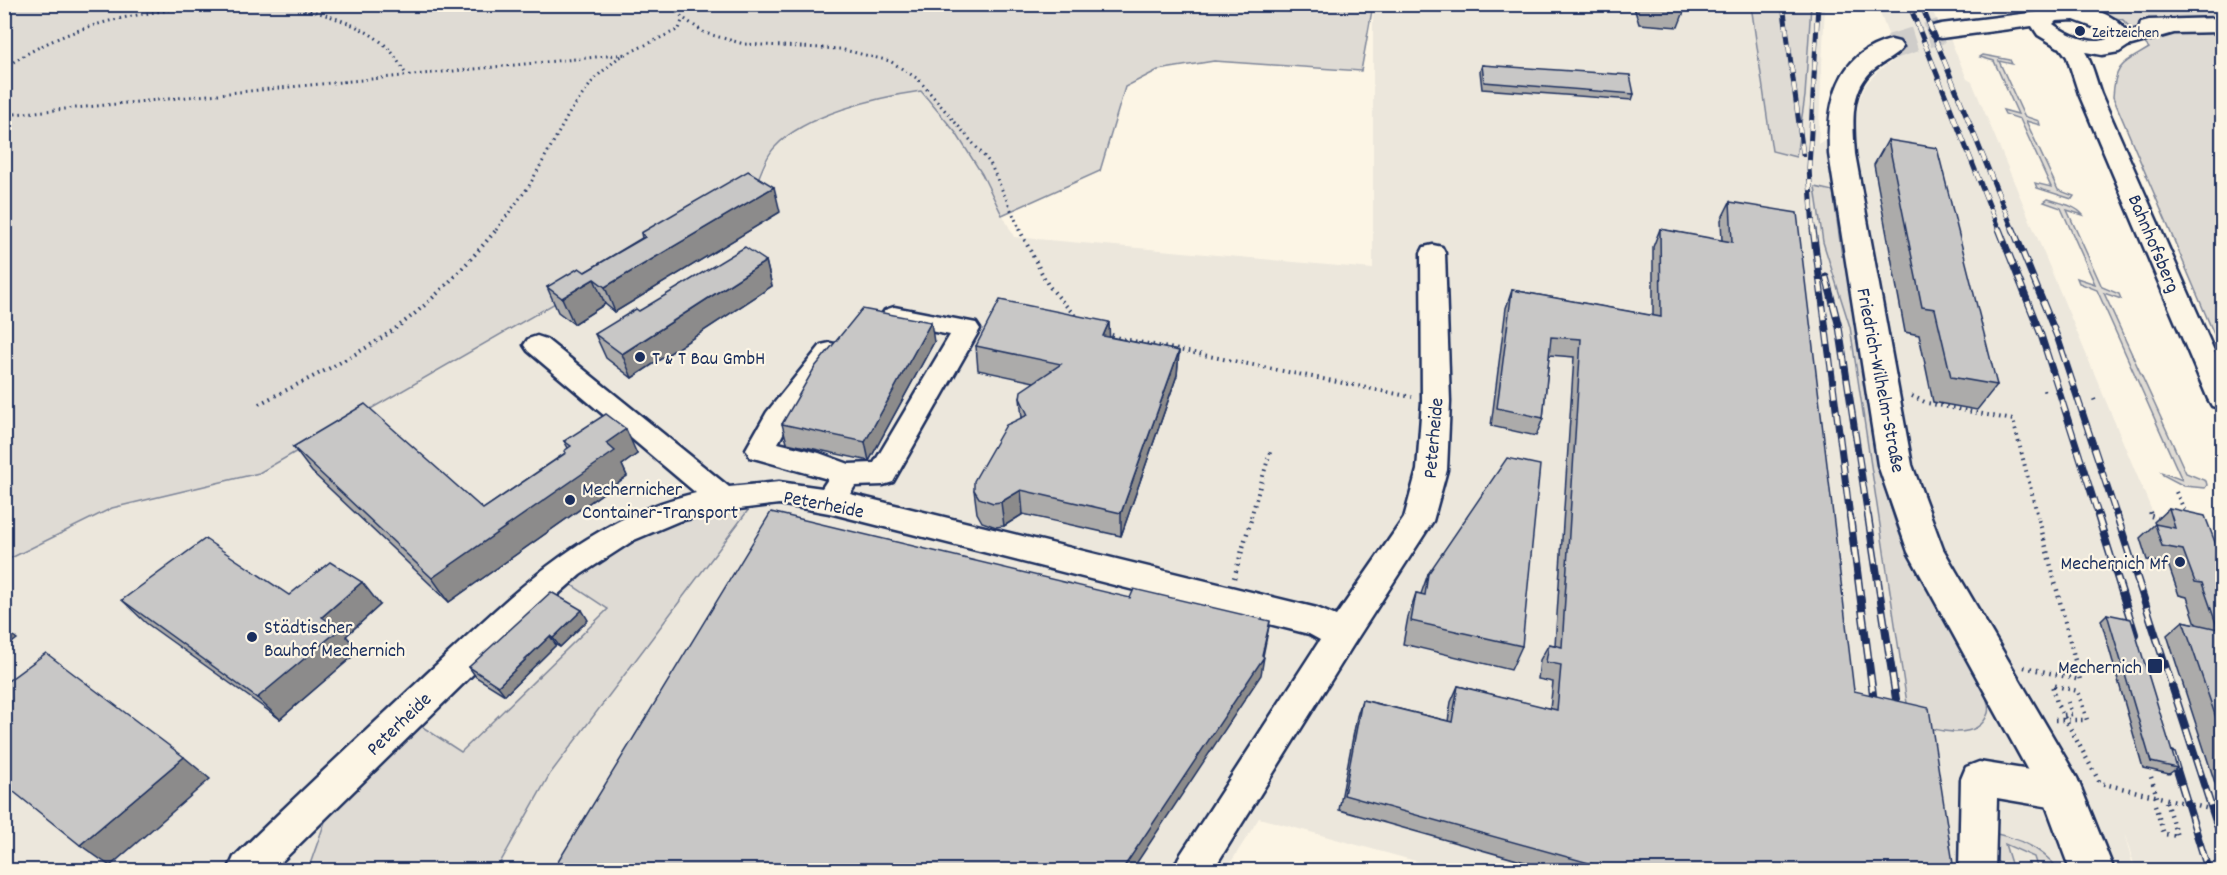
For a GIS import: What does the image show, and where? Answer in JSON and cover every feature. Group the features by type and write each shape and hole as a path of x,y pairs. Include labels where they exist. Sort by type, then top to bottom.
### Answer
{"main road":[{"path":"1941,31 1976,25 2038,32 2055,19"},
{"path":"2055,19 2109,38 2171,27 2223,25"},
{"path":"2055,19 2109,38"},
{"name":"Friedrich-Wilhelm-Straße","path":"1892,47 1867,63 1854,77 1842,97 1839,122 1842,154 1895,465 1926,552 2062,792 2092,870"}],"street":[{"name":"Bahnhofsberg","path":"2055,19 2077,56 2223,399"},
{"path":"2088,86 2095,60 2109,38"},
{"name":"Peterheide","path":"1192,870 1341,635 1418,521 1432,470 1436,402 1434,253"},
{"path":"848,330 777,419 760,450 819,464 847,475 883,474 967,329 870,312"},
{"path":"537,345 723,499"},
{"path":"829,501 847,475"},
{"name":"Peterheide","path":"247,870 315,802 510,617 569,566 622,531 674,510 723,499 779,493 829,501 1317,622 1341,635"},
{"path":"1977,868 1979,779 2062,792"}],"path":[{"path":"4,68 20,56 66,32 120,15 228,4"},
{"path":"283,4 329,15 358,28 390,50 406,74"},
{"path":"669,4 683,18 705,33 744,44 840,49 890,61 918,79 990,163 1048,285 1083,325"},
{"path":"259,404 382,339 435,296 517,202 537,171 560,126 610,63 672,34 682,25 683,18"},
{"path":"4,115 627,54"},
{"path":"1103,332 1124,339 1436,402"},
{"path":"1912,396 1927,404 2013,420 2080,680 2020,666"},
{"path":"1228,600 1258,486 1271,449"},
{"path":"2176,492 2191,524"},
{"path":"2150,512 2152,517 2164,520"},
{"path":"2214,554 2223,536"},
{"path":"2052,720 2074,720 2087,720 2078,691 2052,685 2058,706 2064,715 2100,783 2223,812"},
{"path":"2064,715 2072,714 2069,704 2074,720"},
{"path":"2152,779 2157,797"},
{"path":"2155,805 2164,834 2177,836 2165,799"}],"shaded area":[{"path":"5,5 1373,5 1361,71 1214,61 1158,70 1125,87 1100,171 1002,215 982,174 956,133 921,91 864,103 823,117 788,136 771,151 754,189 259,473 112,508 5,561"},
{"path":"1373,5 1751,5 1772,151 1805,96 1811,5 1825,5 1818,144 1856,120 1859,100 1866,84 1878,71 1897,58 1877,5 1930,5 1945,40 1950,39 1967,79 1972,82 2157,523 2190,530 2186,598 2210,666 2222,738 2222,870 2136,870 2124,832 2134,870 1448,870 1259,818 1226,870 496,870 550,774 748,510 567,582 608,609 461,752 415,722 334,796 308,870 5,870 5,561 112,508 259,473 754,189 774,148 804,124 887,96 920,91 956,133 982,174 1014,237 1373,269"},
{"path":"1751,5 1811,5 1805,96 1796,157 1772,151"},
{"path":"2070,5 2222,5 2222,353 2113,97 2118,71 2127,62 2149,48 2123,20"},
{"path":"1983,55 2010,60 2012,64 1999,61 2024,116 2039,121 2040,125 2026,121 2058,190 2074,196 2072,199 2037,188 2035,183 2051,187 2020,119 2005,114 2003,110 2018,114 1994,61 1980,57"},
{"path":"1815,187 1833,191 1842,256 1847,257 1876,441 1891,509 1919,576 1973,667 1988,702 1988,713 1983,723 1965,731 1942,731 1910,723 1850,327 1823,242"},
{"path":"2048,199 2072,207 2083,215 2067,210 2102,287 2119,294 2121,299 2104,293 2186,473 2206,481 2205,488 2184,486 2161,472 2182,480 2097,290 2079,283 2077,278 2095,284 2061,208 2044,202"},
{"path":"749,509 550,774 496,870 308,870 334,796 415,722 461,752 608,609 567,582 606,552 682,517 721,510"},
{"path":"1997,834 2031,847 2059,870 2038,870 2034,857 2005,844 2013,870 1999,863 1992,857 1993,836"}],"building":[{"path":"1645,4 1683,4 1685,9 1645,6"},
{"path":"1482,65 1630,75 1634,94 1484,82"},
{"path":"1888,140 1937,148 1997,385 1951,377 1935,309 1922,307"},
{"path":"748,171 774,187 605,287 594,279 562,298 547,287 579,268 585,272 645,237 641,233"},
{"path":"1730,202 1797,213 1854,691 1929,708 1954,870 1614,870 1344,795 1362,700 1452,722 1458,686 1557,710 1561,665 1546,662 1549,644 1562,647 1581,339 1551,337 1543,418 1497,408 1512,290 1661,317 1660,229 1732,242"},
{"path":"745,247 766,261 622,354 595,334 636,309 639,311"},
{"path":"1000,300 1109,322 1103,336 1179,351 1121,513 1021,490 1001,502 993,503 979,498 974,490 974,481 1006,425 1028,415 1020,398 1021,391 1061,364 976,346"},
{"path":"862,309 931,322 865,442 782,424 815,367"},
{"path":"365,404 483,509 566,453 564,451 571,446 564,441 606,414 626,429 606,443 615,451 432,578 293,447"},
{"path":"1507,458 1540,465 1522,646 1411,621 1416,593 1425,595 1428,574"},
{"path":"2169,508 2205,516 2223,563 2223,738 2183,621 2218,629 2202,583 2195,582 2183,550 2162,546 2155,524 2175,528"},
{"path":"771,512 1130,598 1134,589 1270,621 1262,655 1264,657 1122,870 553,870"},
{"name":"Städtischer Bauhof Mechernich","path":"205,539 289,595 330,562 362,582 322,617 340,629 257,698 122,600"},
{"path":"551,592 582,610 553,638 550,636 498,686 469,667"},
{"path":"2107,614 2131,619 2177,768 2151,762"},
{"path":"46,653 184,757 80,845 4,784 4,684"}],"tunnel":[{"path":"1891,47 1941,31"}],"railway":[{"path":"1783,4 1803,154"},
{"path":"1813,230 1809,168 1818,4"},
{"path":"1909,4 1999,230"},
{"path":"1921,4 2013,230"},
{"path":"1813,229 1850,517"},
{"path":"1999,229 2041,335 2099,517"},
{"path":"2013,229 2058,339 2117,517"},
{"path":"1826,277 1839,327 1868,517"},
{"path":"1850,516 1875,710"},
{"path":"1868,516 1898,712"},
{"path":"2098,516 2135,634"},
{"path":"2117,516 2222,840"},
{"path":"2172,754 2208,870"}],"place":[{"name":"Zeitzeichen","path":"2080,31"},
{"name":"T & T Bau GmbH","path":"640,357"},
{"name":"Mechernicher Container-Transport","path":"570,500"},
{"name":"Mechernich Mf","path":"2180,562"},
{"name":"Städtischer Bauhof Mechernich","path":"252,637"},
{"name":"Mechernich","path":"2155,666"}]}
